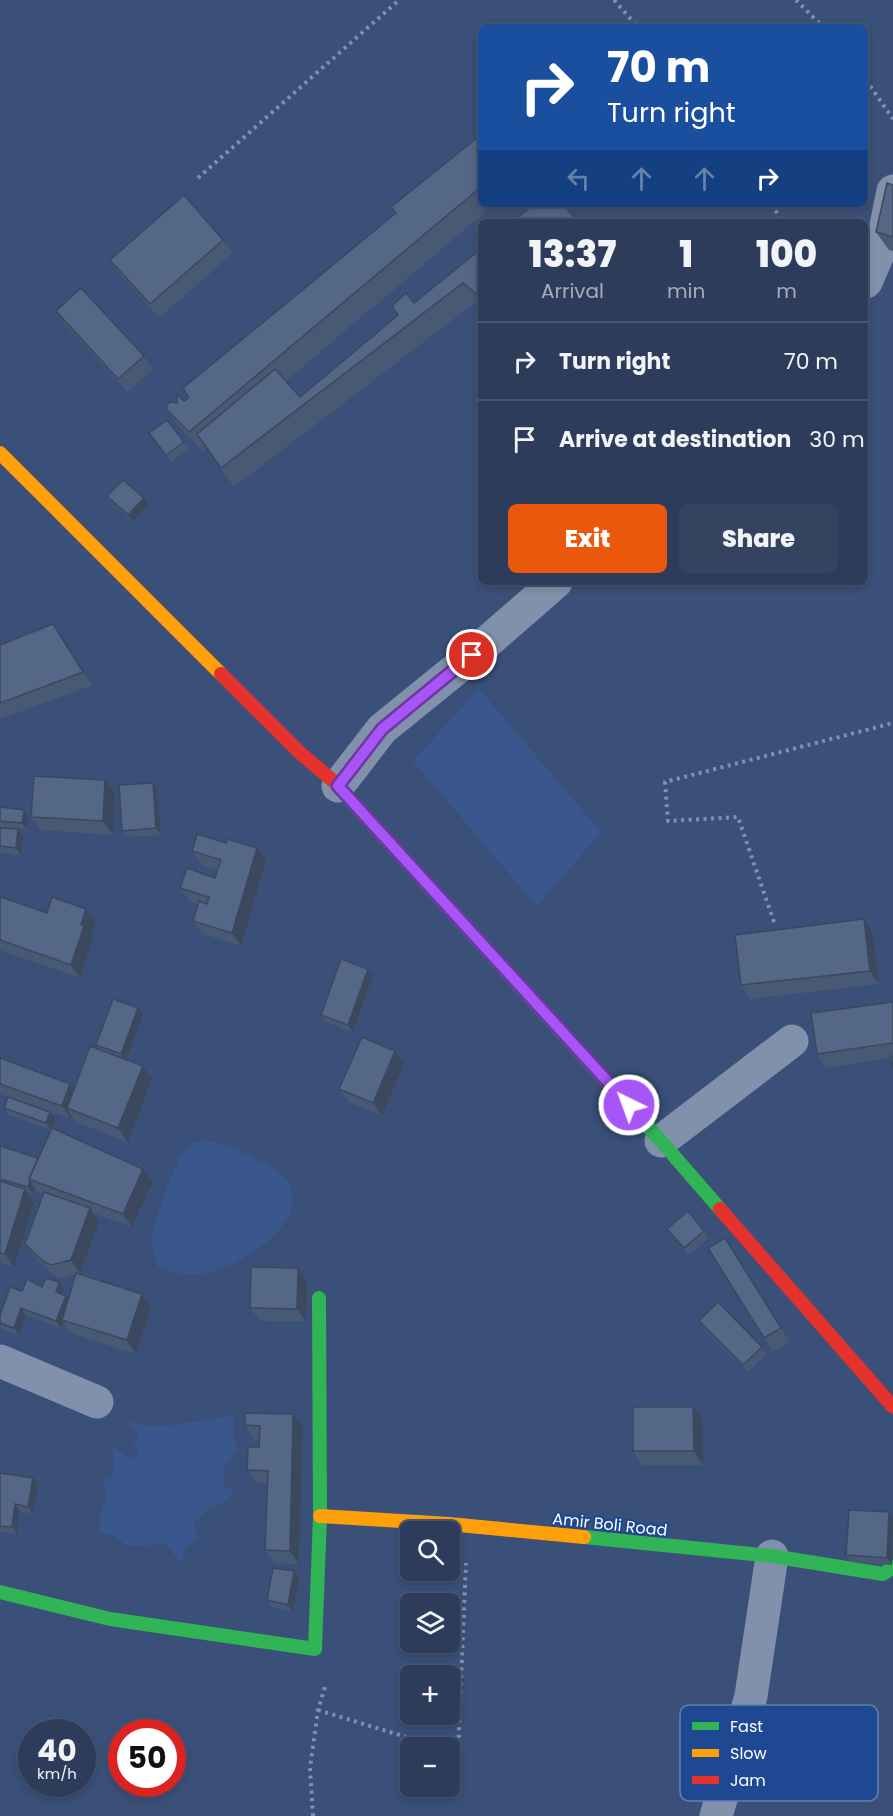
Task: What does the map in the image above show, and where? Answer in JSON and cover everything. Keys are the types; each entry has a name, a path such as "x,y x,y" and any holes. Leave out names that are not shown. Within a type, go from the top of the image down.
{"main road":[{"path":"0,453 299,752 338,786 661,1141 893,1407"},
{"path":"0,1592 110,1619 315,1649 320,1516 319,1298"},
{"name":"Amir Boli Road","path":"320,1516 467,1526 772,1556 884,1574 893,1567"}],"street":[{"path":"868,277 882,245 893,191"},
{"path":"338,786 382,729 456,669 553,585"},
{"path":"661,1141 792,1041"},
{"path":"0,1361 97,1402"},
{"path":"748,1705 772,1556"},
{"path":"716,1816 720,1801"}],"path":[{"path":"198,178 399,0"},
{"path":"614,0 635,24"},
{"path":"796,0 820,24"},
{"path":"868,83 893,119"},
{"path":"774,922 738,817 668,821 665,782 893,723"},
{"path":"459,1737 467,1526"},
{"path":"313,1816 310,1768 318,1710 326,1682 315,1649"},
{"path":"318,1710 406,1737"}],"water":[{"path":"479,689 601,832 537,906 413,761"},
{"path":"207,1140 253,1157 285,1178 290,1185 293,1201 288,1217 278,1231 264,1244 230,1265 198,1274 178,1273 158,1267 153,1254 152,1240 166,1190 185,1151 194,1143"},
{"path":"233,1416 233,1436 238,1447 223,1470 224,1486 235,1490 225,1501 206,1510 193,1524 198,1540 185,1547 181,1564 167,1544 127,1546 113,1535 101,1533 100,1518 107,1492 102,1481 113,1476 113,1448 130,1458 139,1454 134,1445 139,1437 126,1420 144,1426 166,1426"}],"building":[{"path":"478,137 478,189 189,432 166,409 169,402 177,403 177,394 184,401 189,398 183,388 396,213 391,207"},
{"path":"887,183 893,185 893,237 876,232"},
{"path":"184,195 223,240 150,304 110,260"},
{"path":"531,207 566,207 576,219 516,219"},
{"path":"478,251 478,296 463,283 221,468 197,434 275,369 300,397 398,315 392,306 406,293 414,303"},
{"path":"81,288 144,356 118,379 56,311"},
{"path":"167,420 184,442 166,455 149,433"},
{"path":"123,480 144,498 128,515 107,496"},
{"path":"53,624 83,672 0,703 0,645"},
{"path":"34,776 105,780 103,821 31,817"},
{"path":"153,783 156,828 122,831 119,785"},
{"path":"0,807 24,810 22,823 0,821"},
{"path":"0,828 18,829 16,848 0,846"},
{"path":"197,834 226,843 227,839 257,848 232,933 193,921 199,901 207,904 209,897 180,888 187,868 215,878 221,860 192,851"},
{"path":"1,897 47,913 52,897 86,909 81,925 84,926 71,965 0,940"},
{"path":"864,919 870,971 741,985 735,935"},
{"path":"341,959 368,969 348,1025 321,1015"},
{"path":"113,999 138,1008 121,1054 96,1045"},
{"path":"893,1002 893,1043 817,1054 811,1013"},
{"path":"362,1037 395,1051 373,1103 339,1089"},
{"path":"90,1046 143,1066 118,1128 67,1108"},
{"path":"0,1058 70,1084 62,1106 0,1084"},
{"path":"8,1097 50,1112 46,1123 4,1108"},
{"path":"52,1128 143,1169 123,1214 29,1179"},
{"path":"0,1146 38,1158 28,1187 0,1179"},
{"path":"0,1181 25,1189 5,1254 0,1253"},
{"path":"44,1192 90,1208 71,1260 51,1265 43,1261 25,1244"},
{"path":"688,1211 704,1231 684,1248 667,1229"},
{"path":"725,1238 781,1328 764,1338 708,1248"},
{"path":"251,1267 298,1268 297,1309 250,1308"},
{"path":"76,1273 142,1294 127,1340 62,1320"},
{"path":"46,1278 59,1282 56,1292 66,1296 56,1321 21,1308 14,1328 0,1323 0,1315 10,1287 22,1291 27,1279 42,1287"},
{"path":"718,1302 762,1347 743,1365 699,1321"},
{"path":"633,1407 693,1407 694,1451 633,1451"},
{"path":"245,1413 293,1414 290,1551 265,1550 268,1471 247,1470 248,1447 259,1447 260,1426 245,1425"},
{"path":"0,1473 33,1478 28,1507 15,1504 12,1527 0,1526"},
{"path":"849,1510 889,1512 887,1558 846,1555"},
{"path":"273,1568 294,1571 288,1605 267,1600"}],"traffic: fast":[{"path":"332,780 661,1141 720,1209"},
{"path":"0,1592 110,1619 315,1649 320,1516 319,1298"},
{"path":"584,1537 772,1556 883,1574 893,1567"}],"traffic: slow":[{"path":"0,453 221,674"},
{"path":"320,1516 449,1524 584,1537"}],"traffic: jam":[{"path":"221,674 299,752 332,780"},
{"path":"720,1209 893,1407"}],"route":[{"path":"472,655 382,729 338,786 629,1105"}]}
